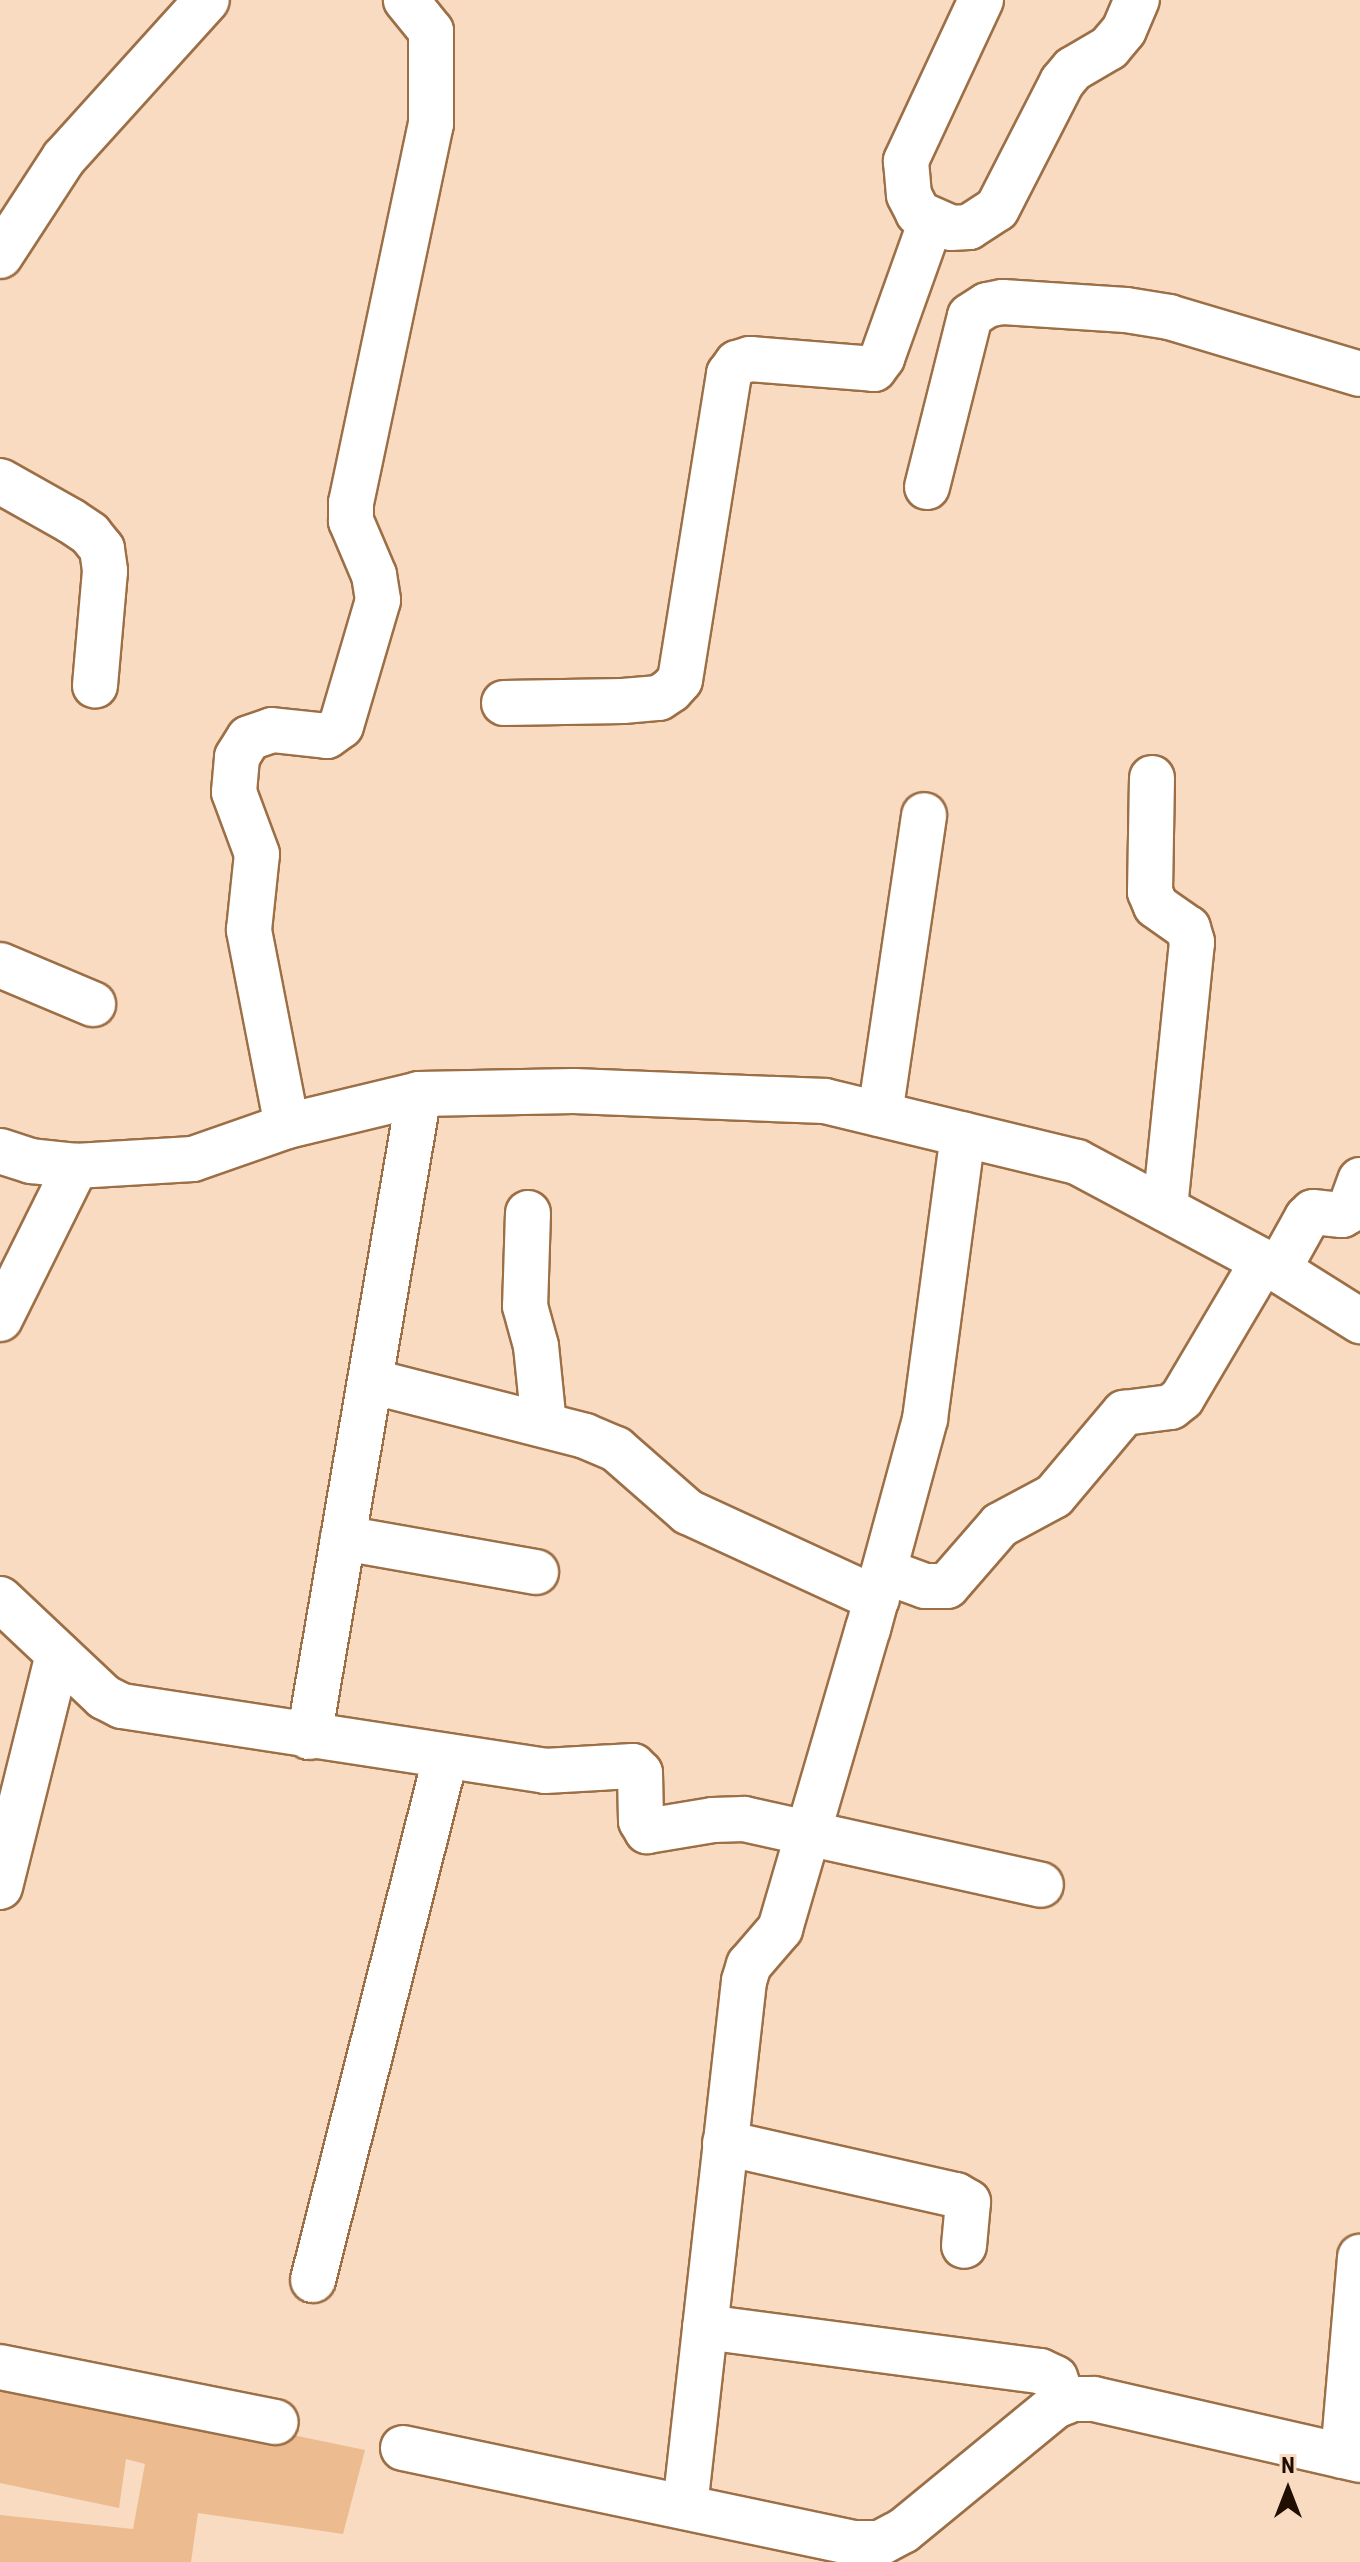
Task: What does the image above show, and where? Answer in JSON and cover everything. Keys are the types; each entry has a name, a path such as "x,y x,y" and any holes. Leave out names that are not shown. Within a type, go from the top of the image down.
{"street":[{"path":"287,1126 249,930 257,854 234,792 237,757 249,738 272,730 327,736 341,726 378,600 374,575 351,521 351,503 431,124 431,31 406,0"},
{"path":"981,0 906,161 909,195 918,213 951,228 969,227 997,209 1062,82 1073,69 1109,48 1124,30 1137,0"},
{"path":"0,256 64,158 187,6"},
{"path":"504,703 659,698 680,680 729,374 737,363 750,359 874,369 882,358 931,221"},
{"path":"927,487 970,316 987,305 1003,302 1126,310 1169,317 1360,374"},
{"path":"0,481 71,521 90,534 102,549 105,571 95,686"},
{"path":"1152,778 1150,892 1156,906 1188,928 1192,942 1165,1209"},
{"path":"880,1114 924,815"},
{"path":"0,965 93,1004"},
{"path":"0,1151 31,1161 76,1166 193,1159 287,1126 419,1094 574,1091 825,1101 1077,1162 1270,1266 1360,1321"},
{"path":"309,1737 419,1094"},
{"path":"685,2507 744,1981 749,1965 780,1929 881,1585 925,1419 935,1364 963,1135"},
{"path":"0,1319 76,1166"},
{"path":"370,1381 585,1436 616,1449 688,1512 881,1585 947,1586 1000,1525 1054,1496 1124,1413 1171,1407 1182,1398 1270,1266 1307,1218 1313,1212 1342,1215 1349,1211 1360,1180"},
{"path":"528,1213 525,1306 536,1346 544,1425"},
{"path":"343,1538 536,1572"},
{"path":"0,1599 104,1697 122,1706 445,1759 545,1771 633,1766 640,1773 641,1821 647,1831 713,1820 744,1819 1041,1885"},
{"path":"0,1887 58,1654"},
{"path":"313,2280 445,1759"},
{"path":"725,2143 956,2195 968,2202 964,2246"},
{"path":"403,2448 685,2507 853,2552 903,2531 1064,2402 1094,2399 1352,2458 1360,2257"},
{"path":"705,2327 1040,2371 1055,2378 1064,2402"},
{"path":"0,2367 276,2422"}],"building":[{"path":"0,2374 365,2450 343,2534 198,2513 191,2562 0,2562 0,2515 133,2529 145,2464 126,2459 119,2508 0,2483"}]}
